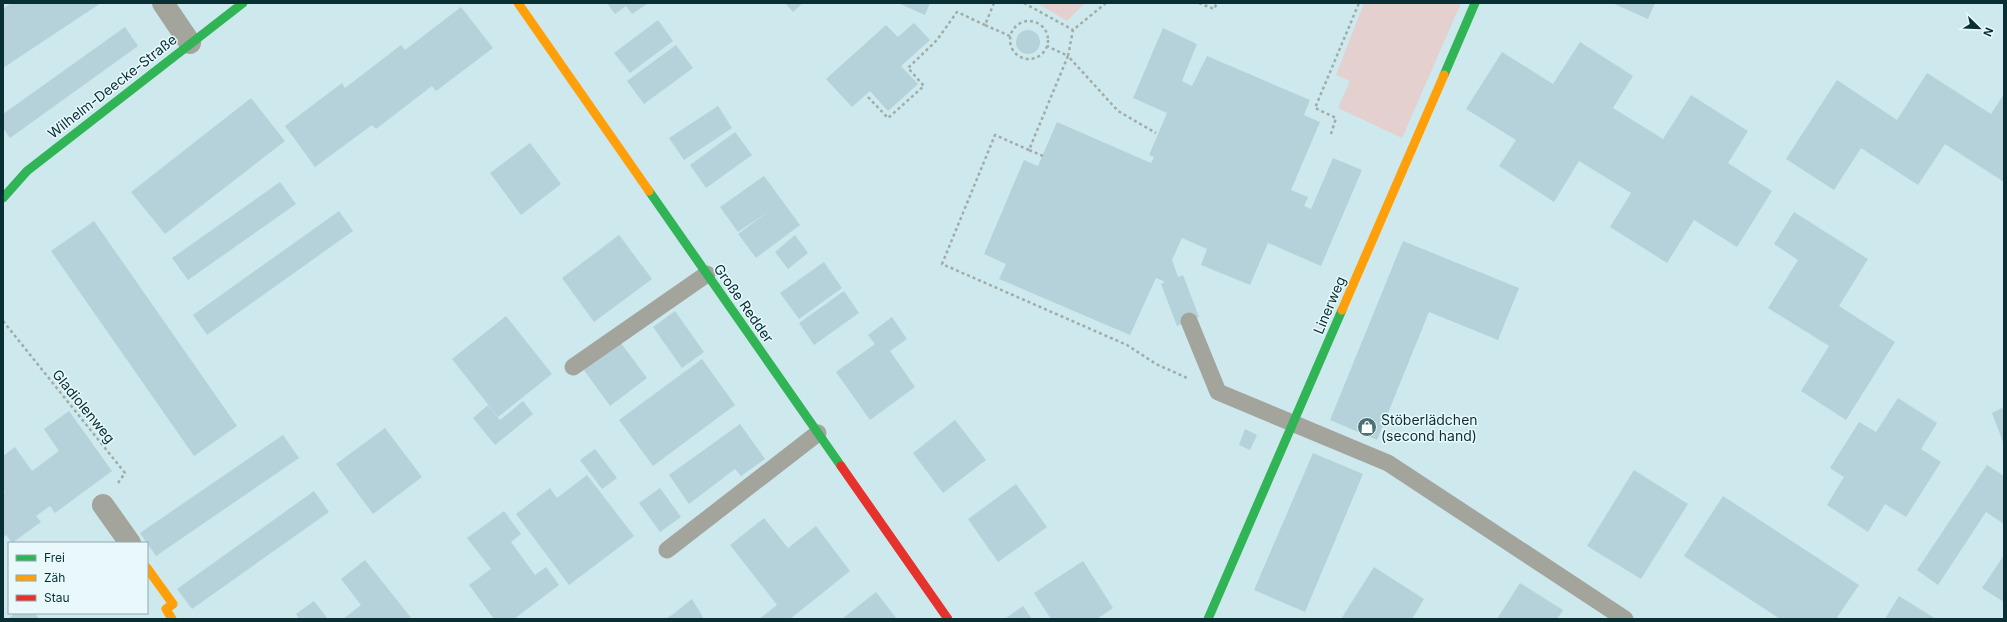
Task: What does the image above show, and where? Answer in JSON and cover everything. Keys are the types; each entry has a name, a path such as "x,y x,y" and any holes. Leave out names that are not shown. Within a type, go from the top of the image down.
{"street":[{"path":"163,3 190,43"},
{"name":"Wilhelm-Deecke-Straße","path":"3,198 27,171 243,3"},
{"name":"Große Redder","path":"518,3 948,619"},
{"name":"Linerweg","path":"1208,619 1475,3"},
{"path":"103,505 129,542"},
{"path":"148,569 172,604 166,609 172,619"}],"lane":[{"path":"573,368 707,274"},
{"path":"1189,321 1218,392 1388,462 1625,619"},
{"path":"667,550 818,433"}],"path":[{"path":"985,24 994,3"},
{"path":"1024,3 1073,30"},
{"path":"1029,150 1068,56 1073,30 1106,3"},
{"path":"1199,3 1214,9 1217,3"},
{"path":"1331,134 1336,118 1315,108 1359,3"},
{"path":"868,97 888,118 924,86 908,68 937,40 957,12 1012,37"},
{"path":"1023,22 1034,22 1043,28 1047,37 1047,46 1042,54 1035,58 1025,59 1015,54 1010,46 1012,37 1015,26 1023,22"},
{"path":"1047,46 1068,56 1118,112 1156,133"},
{"path":"1042,156 995,135 942,264 1126,345 1156,364 1218,392"},
{"name":"Gladiolenweg","path":"3,321 125,474 103,505"}],"shaded area":[{"path":"1037,3 1085,3 1067,21"},
{"path":"1364,3 1461,3 1402,138 1338,108 1350,81 1336,75"}],"building":[{"path":"11,3 101,3 3,68 3,9"},
{"path":"607,3 647,4 632,14 626,6 615,14"},
{"path":"785,3 803,3 793,12"},
{"path":"898,3 930,3 925,15"},
{"path":"1612,3 1655,3 1648,19"},
{"path":"461,7 493,48 436,91 432,86 376,129 372,125 315,167 285,126 342,83 345,88 401,45 405,50"},
{"path":"658,20 673,41 630,73 614,53"},
{"path":"914,23 930,40 901,66 918,84 888,111 870,91 852,107 826,79 886,25 898,37"},
{"path":"125,27 138,46 10,138 3,128 3,114"},
{"path":"1163,28 1197,44 1182,81 1192,86 1207,56 1310,100 1304,115 1320,122 1291,190 1308,197 1304,206 1311,209 1333,158 1362,170 1321,266 1268,243 1250,285 1201,265 1207,249 1182,238 1172,260 1178,277 1183,275 1199,317 1177,326 1161,284 1165,282 1156,278 1130,335 999,279 1006,264 984,254 1024,160 1038,166 1057,122 1151,163 1154,157 1149,155 1167,113 1133,98"},
{"path":"1028,30 1033,31 1039,37 1039,47 1033,53 1028,54 1023,53 1017,47 1016,42 1017,37 1023,31"},
{"path":"1580,42 1633,76 1613,108 1663,139 1691,95 1748,131 1728,163 1772,191 1737,247 1694,220 1667,263 1610,227 1631,193 1579,161 1554,202 1499,166 1516,140 1466,109 1502,52 1553,84"},
{"path":"676,45 693,68 644,104 627,81"},
{"path":"1927,73 1991,114 2004,94 2004,182 1945,144 1918,185 1861,148 1834,190 1786,159 1837,80 1897,120"},
{"path":"251,98 285,141 165,234 131,192"},
{"path":"718,106 732,128 684,160 669,138"},
{"path":"735,132 752,155 706,188 690,165"},
{"path":"530,143 561,184 521,215 490,173"},
{"path":"764,176 800,225 756,258 738,234 769,211 738,232 720,207"},
{"path":"280,182 296,204 188,280 172,258"},
{"path":"339,211 353,231 207,335 193,315"},
{"path":"1794,212 1868,259 1839,306 1895,342 1846,420 1801,391 1829,346 1768,308 1798,260 1774,244"},
{"path":"94,221 237,426 194,456 51,251"},
{"path":"619,235 652,279 594,322 562,278"},
{"path":"795,235 808,253 788,269 775,252"},
{"path":"1403,241 1519,288 1498,340 1429,312 1377,440 1330,420"},
{"path":"824,262 842,288 799,319 780,293"},
{"path":"844,291 859,313 814,345 799,323"},
{"path":"675,311 704,352 682,368 653,327"},
{"path":"506,316 552,374 498,417 452,359"},
{"path":"892,317 907,339 890,351 915,387 870,420 836,372 875,344 868,335"},
{"path":"618,339 647,378 610,406 581,366"},
{"path":"702,359 735,405 653,466 619,420"},
{"path":"1898,398 1937,423 1921,449 1941,462 1906,517 1885,504 1868,532 1827,505 1844,477 1830,468 1859,422 1876,432"},
{"path":"523,401 533,414 495,445 473,418 488,405 500,420"},
{"path":"2004,407 2004,445 1992,413"},
{"path":"69,411 112,471 55,513 50,506 36,516 41,522 11,542 6,535 3,538 3,493 5,492 3,489 3,456 15,447 32,471 59,451 44,429"},
{"path":"955,420 986,460 943,493 913,453"},
{"path":"740,424 765,459 741,476 735,469 689,504 669,475"},
{"path":"385,428 422,477 373,514 336,464"},
{"path":"1245,429 1257,435 1250,450 1239,445"},
{"path":"283,435 299,458 156,556 148,544 148,542 146,542 140,533"},
{"path":"595,449 617,478 602,489 580,460"},
{"path":"1313,453 1363,474 1305,612 1254,590"},
{"path":"1987,465 2004,476 2004,524 1986,512 1938,585 1917,570"},
{"path":"1634,470 1688,504 1641,579 1587,546"},
{"path":"587,475 634,536 569,585 516,514 550,488 557,498"},
{"path":"1016,484 1047,527 998,562 968,519"},
{"path":"660,488 681,517 660,532 639,503"},
{"path":"314,491 329,512 192,609 177,589"},
{"path":"1723,496 1859,585 1836,619 1780,619 1684,556"},
{"path":"504,511 521,534 511,542 535,575 546,567 559,585 514,619 494,619 469,585 491,569 467,538"},
{"path":"764,518 788,548 816,526 850,571 790,619 759,619 777,605 730,545"},
{"path":"2004,555 2004,602 1982,588"},
{"path":"365,560 412,619 343,619 361,605 341,579"},
{"path":"1083,561 1113,608 1097,619 1051,619 1034,593"},
{"path":"1374,567 1424,599 1412,619 1341,619"},
{"path":"1520,583 1563,610 1557,619 1497,619"},
{"path":"876,592 897,619 842,619"},
{"path":"1899,596 1936,619 1885,619"},
{"path":"692,599 704,619 665,619 672,615"},
{"path":"314,601 328,619 299,619 296,614"},
{"path":"1023,606 1032,619 1006,618"},
{"path":"14,614 36,614 39,619 8,619"}],"traffic: fast":[{"path":"3,198 27,171 243,3"},
{"path":"1444,75 1475,3"},
{"path":"649,191 841,466"},
{"path":"1208,619 1342,310"}],"traffic: slow":[{"path":"518,3 649,191"},
{"path":"1342,310 1444,75"},
{"path":"148,569 173,604 166,609 172,619"}],"traffic: jam":[{"path":"841,466 948,619"}],"place":[{"name":"Stöberlädchen (second hand)","path":"1367,427"}]}
